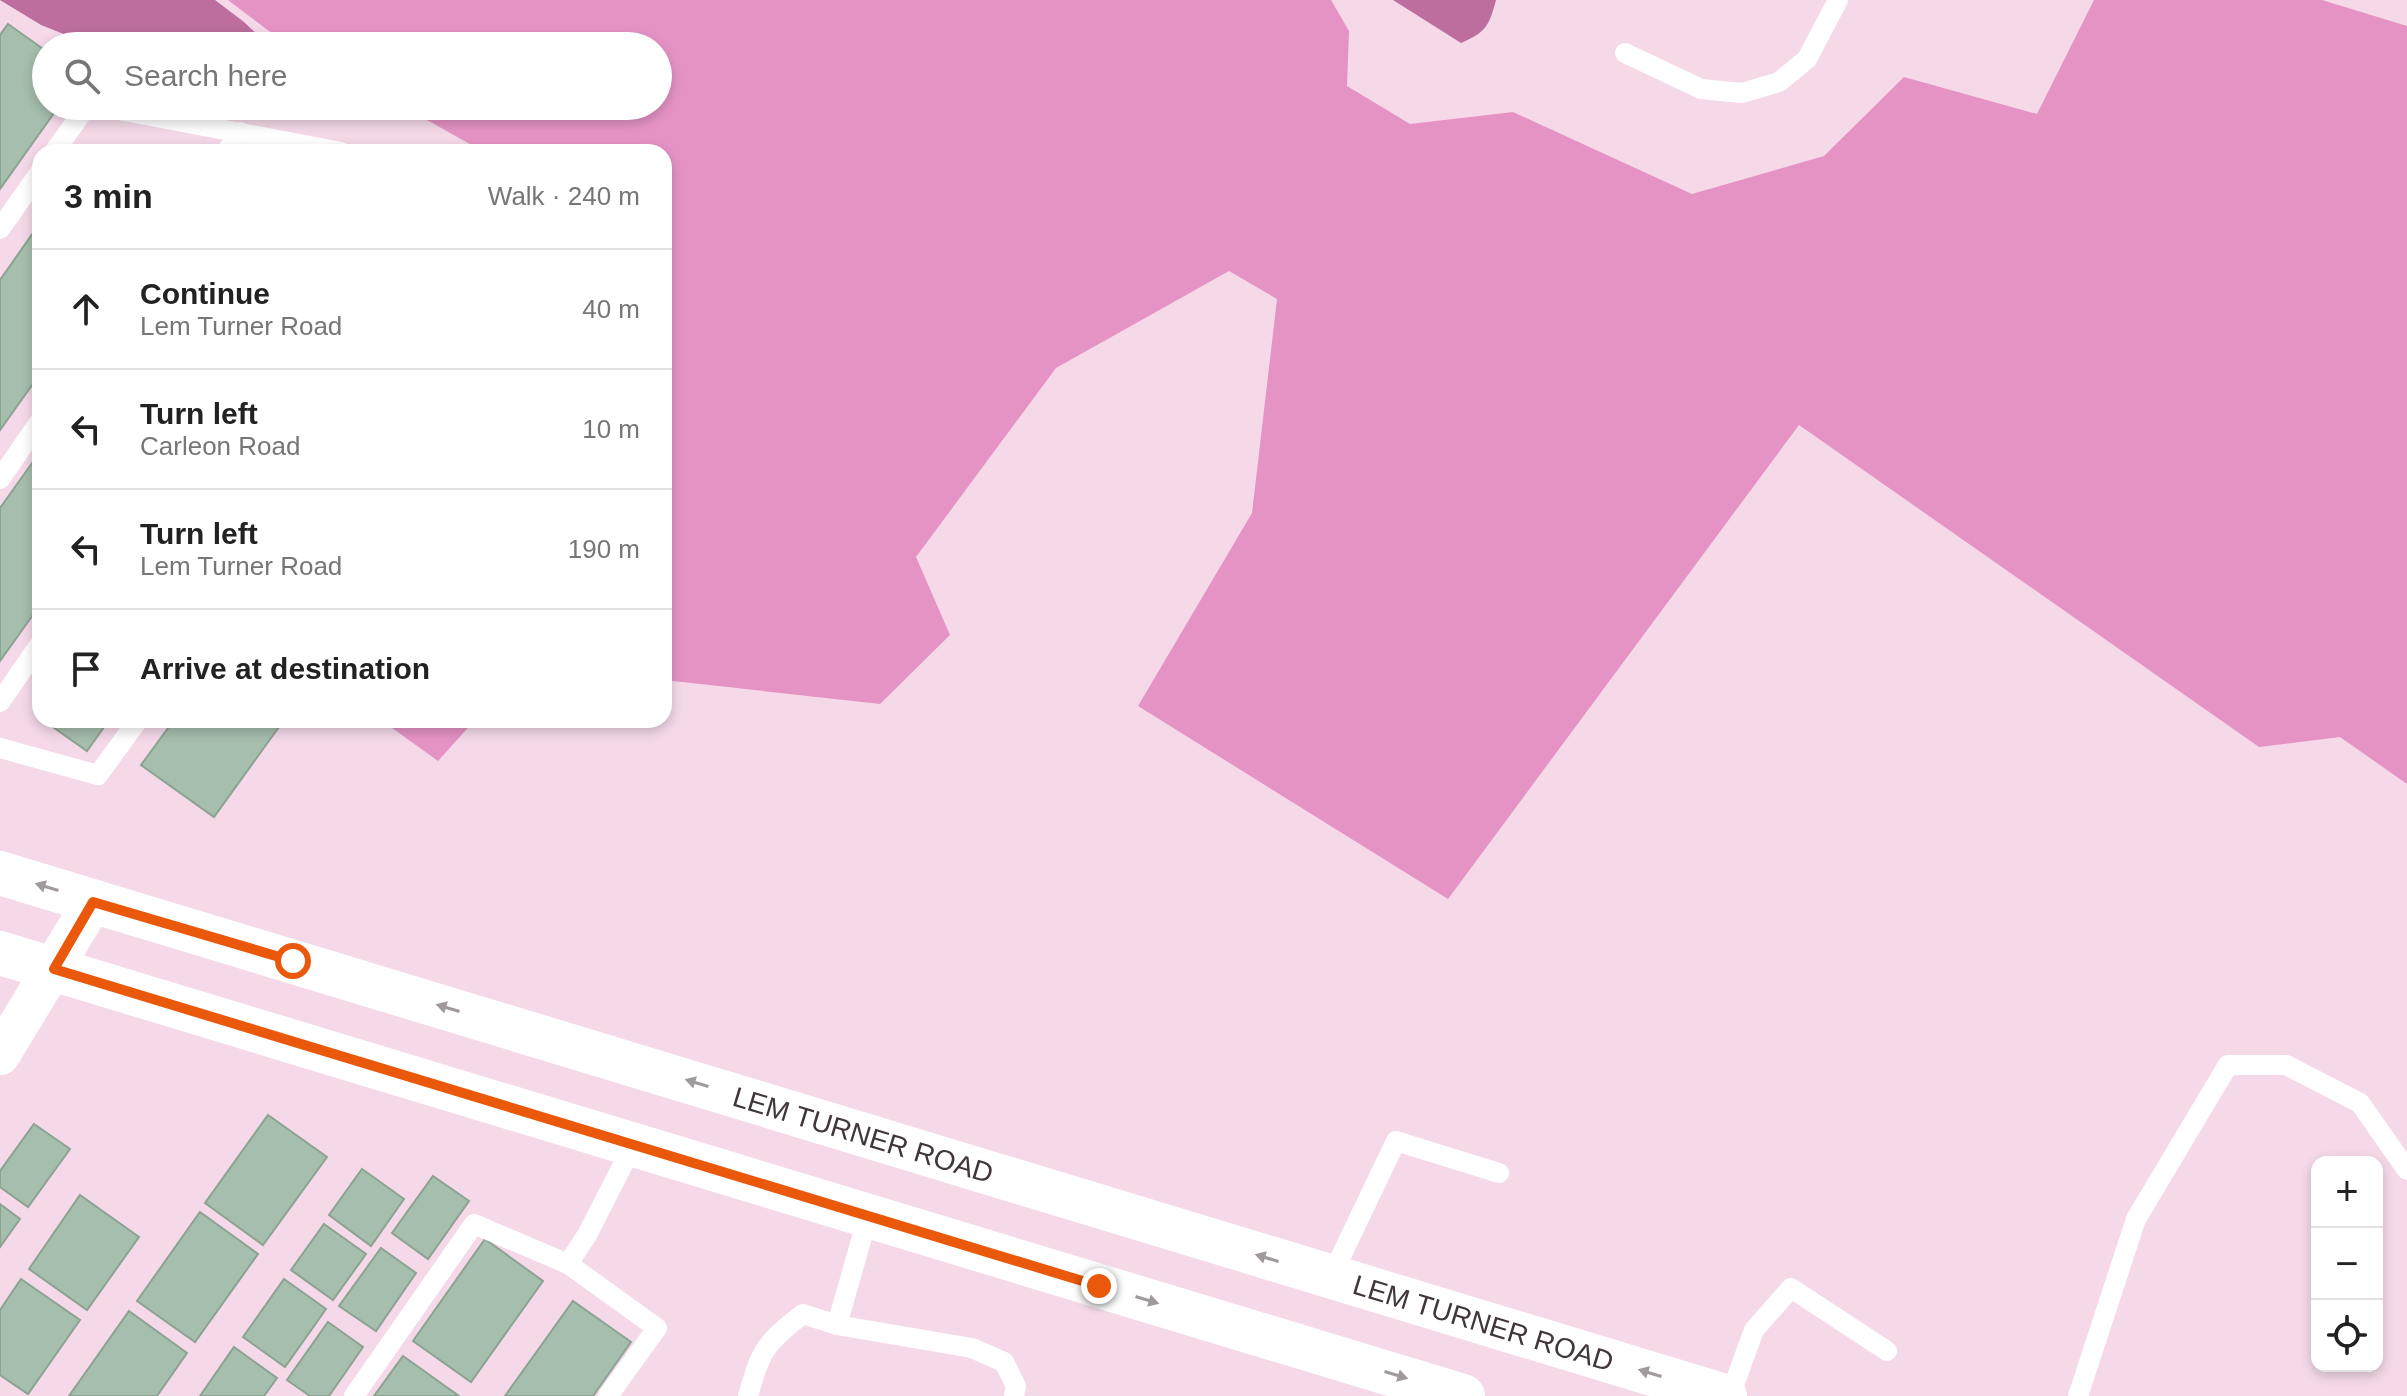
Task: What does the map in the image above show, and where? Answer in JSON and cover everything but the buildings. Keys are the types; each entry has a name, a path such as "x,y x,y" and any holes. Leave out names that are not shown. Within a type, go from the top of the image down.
{"main road":[{"name":"LEM TURNER ROAD","path":"0,873 1728,1396"},
{"path":"0,953 1463,1396"}],"street":[{"path":"0,1055 93,902"}],"lane":[{"path":"1625,53 1701,89 1742,93 1779,82 1807,59 1838,0"},
{"path":"60,144 77,120"},
{"path":"174,120 301,144"},
{"path":"232,144 240,132"},
{"path":"0,229 32,183"},
{"path":"0,479 32,433"},
{"path":"0,702 32,656"},
{"path":"0,748 98,775 132,728"},
{"path":"2078,1396 2136,1219 2228,1065 2286,1065 2360,1103 2407,1170"},
{"path":"1331,1277 1396,1141 1499,1173"},
{"path":"568,1264 587,1235 633,1145"},
{"path":"837,1325 868,1216"},
{"path":"354,1396 474,1224 568,1264 657,1328 608,1396"},
{"path":"1728,1396 1754,1330 1791,1288 1887,1351"},
{"path":"748,1396 760,1355 779,1332 803,1314 837,1325 972,1348 1004,1362 1016,1386 1014,1396"}],"shaded area":[{"path":"0,0 215,0 255,32 59,32"},
{"path":"228,0 1331,0 1349,31 1347,86 1410,124 1513,112 1692,194 1824,156 1904,77 2037,114 2094,0 2322,0 2407,26 2407,784 2340,737 2259,747 1799,425 1448,899 1138,706 1252,513 1277,299 1229,271 1056,368 916,557 950,635 880,704 672,681 672,144 470,144 427,120 672,120 672,32 270,32"},
{"path":"1393,0 1496,0 1485,27 1461,43"},
{"path":"392,728 468,728 438,761"}],"route":[{"path":"293,961 93,902 54,969 1099,1286"}]}
